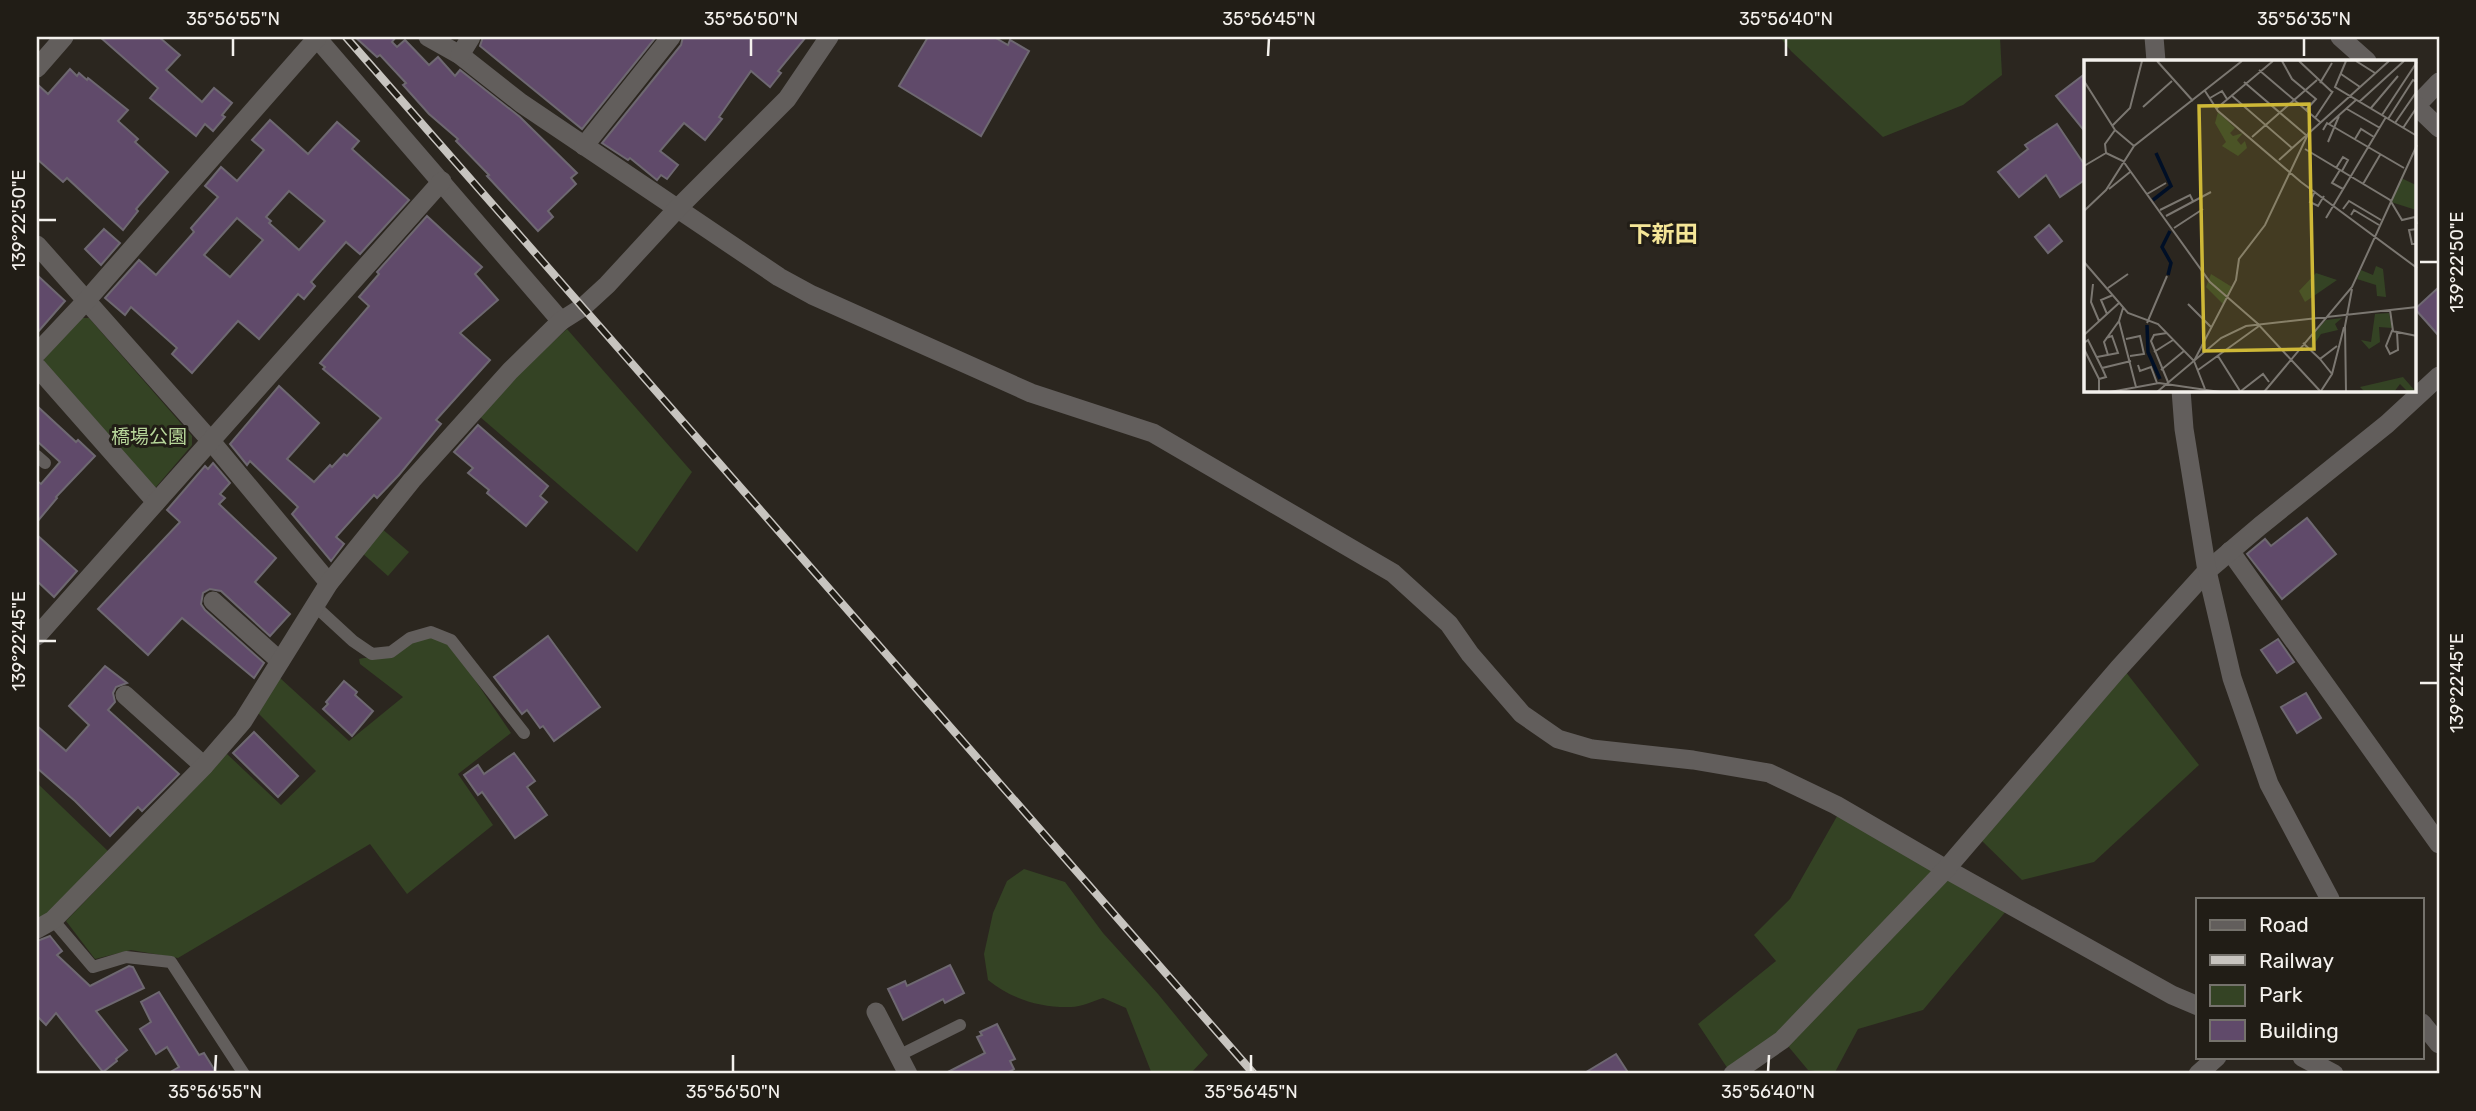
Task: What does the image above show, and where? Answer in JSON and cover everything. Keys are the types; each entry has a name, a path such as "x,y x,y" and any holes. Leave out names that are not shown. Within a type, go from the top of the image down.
{"street":[{"path":"37,68 64,37"},
{"path":"37,353 86,301 317,37 561,321"},
{"path":"428,37 460,55 521,103 779,277 812,295 1031,393 1153,433 1393,573 1449,624 1470,654 1522,714 1558,739 1592,749 1693,760 1769,773 1836,805 2172,995 2196,1005"},
{"path":"460,55 471,37"},
{"path":"584,146 671,37"},
{"path":"45,925 204,766 243,721 329,583 412,480 510,371 561,321 583,307 607,285 677,209 786,99 829,37"},
{"path":"2154,37 2156,60"},
{"path":"2340,37 2366,60"},
{"path":"2416,104 2439,82"},
{"path":"2416,106 2439,128"},
{"path":"37,636 442,181"},
{"path":"37,245 210,440 329,583"},
{"path":"37,367 156,502"},
{"path":"1733,1074 1782,1040 1946,869 2118,668 2207,571 2387,424 2439,376"},
{"path":"2181,392 2184,429 2207,571 2232,678 2269,784 2329,898"},
{"path":"2230,551 2439,845"},
{"path":"213,601 280,661"},
{"path":"125,695 204,766"},
{"path":"876,1012 908,1074"},
{"path":"2424,1025 2439,1044"},
{"path":"2198,1074 2216,1058"},
{"path":"2304,1058 2334,1074"}],"lane":[{"path":"315,606 353,641 372,654 391,652 410,638 431,632 451,640 524,733"},
{"path":"45,925 93,967 126,957 171,961 244,1074"},
{"path":"898,1056 960,1025"}],"green space":[{"path":"1780,37 2000,37 2002,75 1963,105 1883,137 1791,51"},
{"name":"橋場公園","path":"80,318 89,318 192,436 192,445 156,487 150,487 44,366 44,359"},
{"path":"567,329 692,472 637,552 479,416 525,367"},
{"path":"381,528 409,552 388,576 361,552"},
{"path":"431,635 449,642 511,733 458,774 493,825 407,894 370,844 178,958 131,950 95,959 66,921 227,754 281,805 316,771 257,712 280,678 349,741 403,697 360,664 359,659 382,657"},
{"path":"2125,671 2199,765 2094,862 2022,880 1980,839"},
{"path":"37,783 110,853 50,913 37,921"},
{"path":"1840,811 2007,910 1923,1010 1858,1029 1834,1074 1808,1070 1778,1034 1728,1069 1698,1024 1776,961 1754,935 1790,899"},
{"path":"1024,869 1065,882 1103,933 1208,1055 1190,1074 1152,1074 1126,1008 1103,998 1075,1007 1038,1004 1016,997 988,980 984,954 993,913 1007,881"}],"building":[{"path":"100,37 159,37 180,55 166,70 202,102 214,88 232,103 222,115 225,117 213,131 205,124 196,136 150,98 158,88"},
{"path":"355,37 396,37 392,42 397,47 405,40 429,65 438,57 455,76 460,70 520,117 577,173 571,178 576,184 548,211 553,217 538,231 456,141 458,139 429,114 403,85 406,83 380,55 377,57"},
{"path":"483,37 656,37 582,129 480,46"},
{"path":"683,37 806,37 778,71 781,73 770,87 751,71 719,117 722,119 705,140 684,123 660,151 678,165 667,179 661,175 657,180 630,158 628,160 602,143 681,45"},
{"path":"928,37 994,37 1008,45 1010,40 1029,51 981,136 899,86"},
{"path":"70,69 77,76 79,73 87,80 88,78 128,110 118,121 138,139 135,142 168,172 136,209 138,211 123,230 67,178 63,182 37,159 37,84 48,94"},
{"path":"2084,75 2084,131 2056,96"},
{"path":"270,120 308,154 337,122 359,141 352,149 409,200 360,254 346,242 311,282 315,286 304,299 298,294 259,339 238,321 192,373 172,354 177,348 131,307 125,315 105,298 139,260 156,275 194,232 191,228 218,197 205,186 221,167 237,181 264,150 252,140","holes":["289,191 325,221 299,250 269,223 271,221 266,217","237,218 263,240 230,277 204,255"]},
{"path":"2057,124 2084,164 2084,180 2060,197 2046,175 2019,197 1998,172 2028,149 2025,145"},
{"path":"427,216 482,267 475,274 498,300 460,333 490,360 436,420 441,424 399,475 377,498 374,495 336,537 344,544 331,561 292,514 298,507 250,461 247,465 230,444 279,386 319,423 287,459 314,482 330,465 332,467 344,454 347,456 381,418 323,369 325,367 320,363 369,306 359,297 379,274 377,272"},
{"path":"2049,225 2062,241 2048,253 2035,237"},
{"path":"104,229 120,243 101,265 85,249"},
{"path":"37,275 65,301 37,333"},
{"path":"2439,287 2439,336 2416,310"},
{"path":"37,406 95,456 56,497 37,522 37,481 41,484 60,462 37,441"},
{"path":"478,425 548,486 540,496 547,502 526,526 487,493 489,490 468,473 473,468 454,452"},
{"path":"213,463 230,483 220,494 225,498 219,504 276,558 255,582 290,614 270,636 221,591 210,589 203,593 201,604 205,610 264,663 254,678 182,618 148,655 98,609 180,522 167,510 205,466 208,469"},
{"path":"2307,518 2336,554 2282,599 2247,554 2265,539 2271,546"},
{"path":"37,535 77,571 54,597 37,581"},
{"path":"548,636 600,707 554,741 527,710 522,714 494,677"},
{"path":"2278,639 2294,662 2277,673 2261,650"},
{"path":"105,666 127,683 116,687 113,693 115,702 108,710 179,774 142,811 138,807 110,836 37,768 37,726 66,751 89,725 69,706"},
{"path":"344,681 373,711 352,736 323,709"},
{"path":"2306,693 2321,718 2297,733 2281,707"},
{"path":"254,732 298,776 278,797 233,753"},
{"path":"514,753 535,781 527,787 547,815 515,838 482,792 478,795 464,775 478,765 484,774"},
{"path":"50,936 62,951 57,955 90,986 129,966 133,967 144,988 96,1011 127,1050 103,1072 56,1013 46,1025 37,1016 37,941"},
{"path":"950,965 964,993 945,1003 943,999 903,1020 888,989 905,981 907,986"},
{"path":"159,992 199,1055 204,1053 217,1074 167,1074 179,1067 167,1047 156,1054 140,1029 151,1022 141,1002"},
{"path":"997,1024 1015,1059 1010,1061 1014,1069 1005,1074 944,1074 985,1053 977,1037 982,1035 980,1032"},
{"path":"1616,1054 1629,1074 1583,1074"}],"railway":[{"path":"346,37 1254,1074"}],"district":[{"name":"下新田","path":"1663,234"}]}
